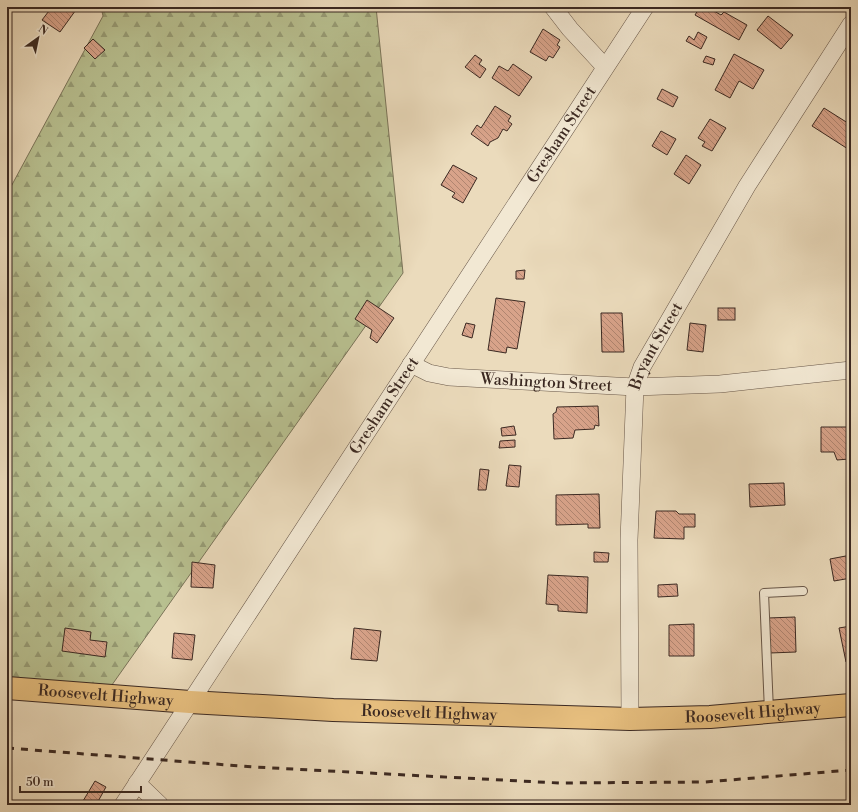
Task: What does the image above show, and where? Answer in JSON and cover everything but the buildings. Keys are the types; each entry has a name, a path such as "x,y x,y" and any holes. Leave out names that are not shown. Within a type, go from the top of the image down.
{"main road":[{"name":"Roosevelt Highway","path":"7,688 190,702 333,710 630,719 710,717 851,705"}],"street":[{"path":"553,7 570,29 605,67"},
{"name":"Gresham Street","path":"123,805 645,7"},
{"name":"Bryant Street","path":"630,719 629,540 635,387 642,367 747,186 851,24"},
{"name":"Washington Street","path":"411,364 429,373 449,377 635,387 720,384 851,370"},
{"path":"137,783 160,805"}],"lane":[{"path":"769,712 764,592 803,591"}],"green space":[{"path":"101,7 376,7 403,273 102,699 7,693 7,194 103,16"}],"railway":[{"path":"7,748 254,767 559,783 705,782 851,770"}]}
